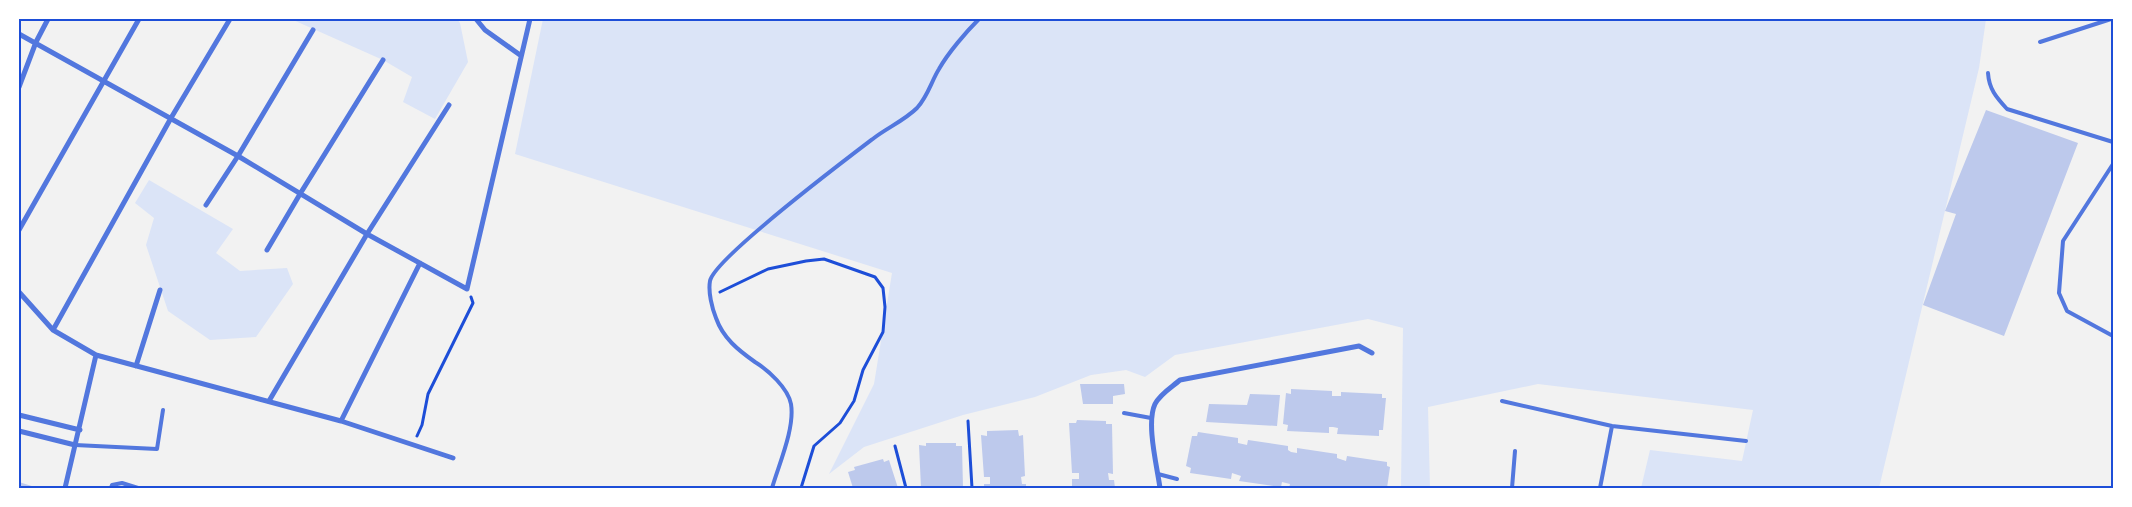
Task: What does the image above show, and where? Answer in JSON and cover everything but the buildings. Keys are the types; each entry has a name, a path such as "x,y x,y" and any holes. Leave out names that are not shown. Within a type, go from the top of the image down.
{"street":[{"path":"19,87 36,42 48,19"},
{"path":"19,230 139,19"},
{"path":"53,330 171,118 230,19"},
{"path":"476,19 485,30 520,55"},
{"path":"19,34 238,156 367,234 467,289 520,55 530,19"},
{"path":"206,205 238,156 313,30"},
{"path":"267,250 383,60"},
{"path":"269,401 367,234 449,105"},
{"path":"341,421 420,263"},
{"path":"136,366 160,290"},
{"path":"19,292 53,330 96,355 341,421 453,458"},
{"path":"1160,488 1151,418 1155,403 1180,380 1359,346 1372,353"},
{"path":"65,488 96,355"},
{"path":"19,415 80,430"},
{"path":"19,431 75,445"}],"lane":[{"path":"772,488 791,421 791,402 783,388 761,366 735,349 722,332 710,297 710,280 717,269 766,222 874,137 916,109 927,96 940,68 979,19"},
{"path":"2040,42 2111,19"},
{"path":"1988,73 1989,84 1994,95 2006,109 2113,142"},
{"path":"2113,164 2063,241 2059,293 2067,311 2113,336"},
{"path":"1502,401 1612,426 1746,441"},
{"path":"75,445 157,449 163,410"},
{"path":"1124,413 1151,418"},
{"path":"1600,488 1612,426"},
{"path":"1512,488 1515,451"},
{"path":"1158,474 1178,479"},
{"path":"111,488 112,485 122,484 138,488"}],"path":[{"path":"710,297 768,269 806,260 824,259 875,277 883,288 885,307 883,332 863,370 854,401 840,423 814,446 801,488"},
{"path":"413,446 422,425 428,394 473,302 467,289"},
{"path":"968,421 972,488"},
{"path":"895,446 906,488"}],"shaded area":[{"path":"291,19 457,19 460,23 468,62 435,119 403,102 412,77 383,60"},
{"path":"543,19 1986,19 1979,68 1879,488 1641,488 1650,450 1742,461 1753,410 1538,384 1428,407 1430,488 1401,488 1403,328 1368,319 1175,355 1145,377 1126,370 1091,375 1035,397 963,415 864,447 829,474 874,384 892,273 515,154"},
{"path":"149,180 233,229 216,253 240,271 287,268 293,284 256,337 210,340 168,311 146,245 154,218 135,203"}]}
